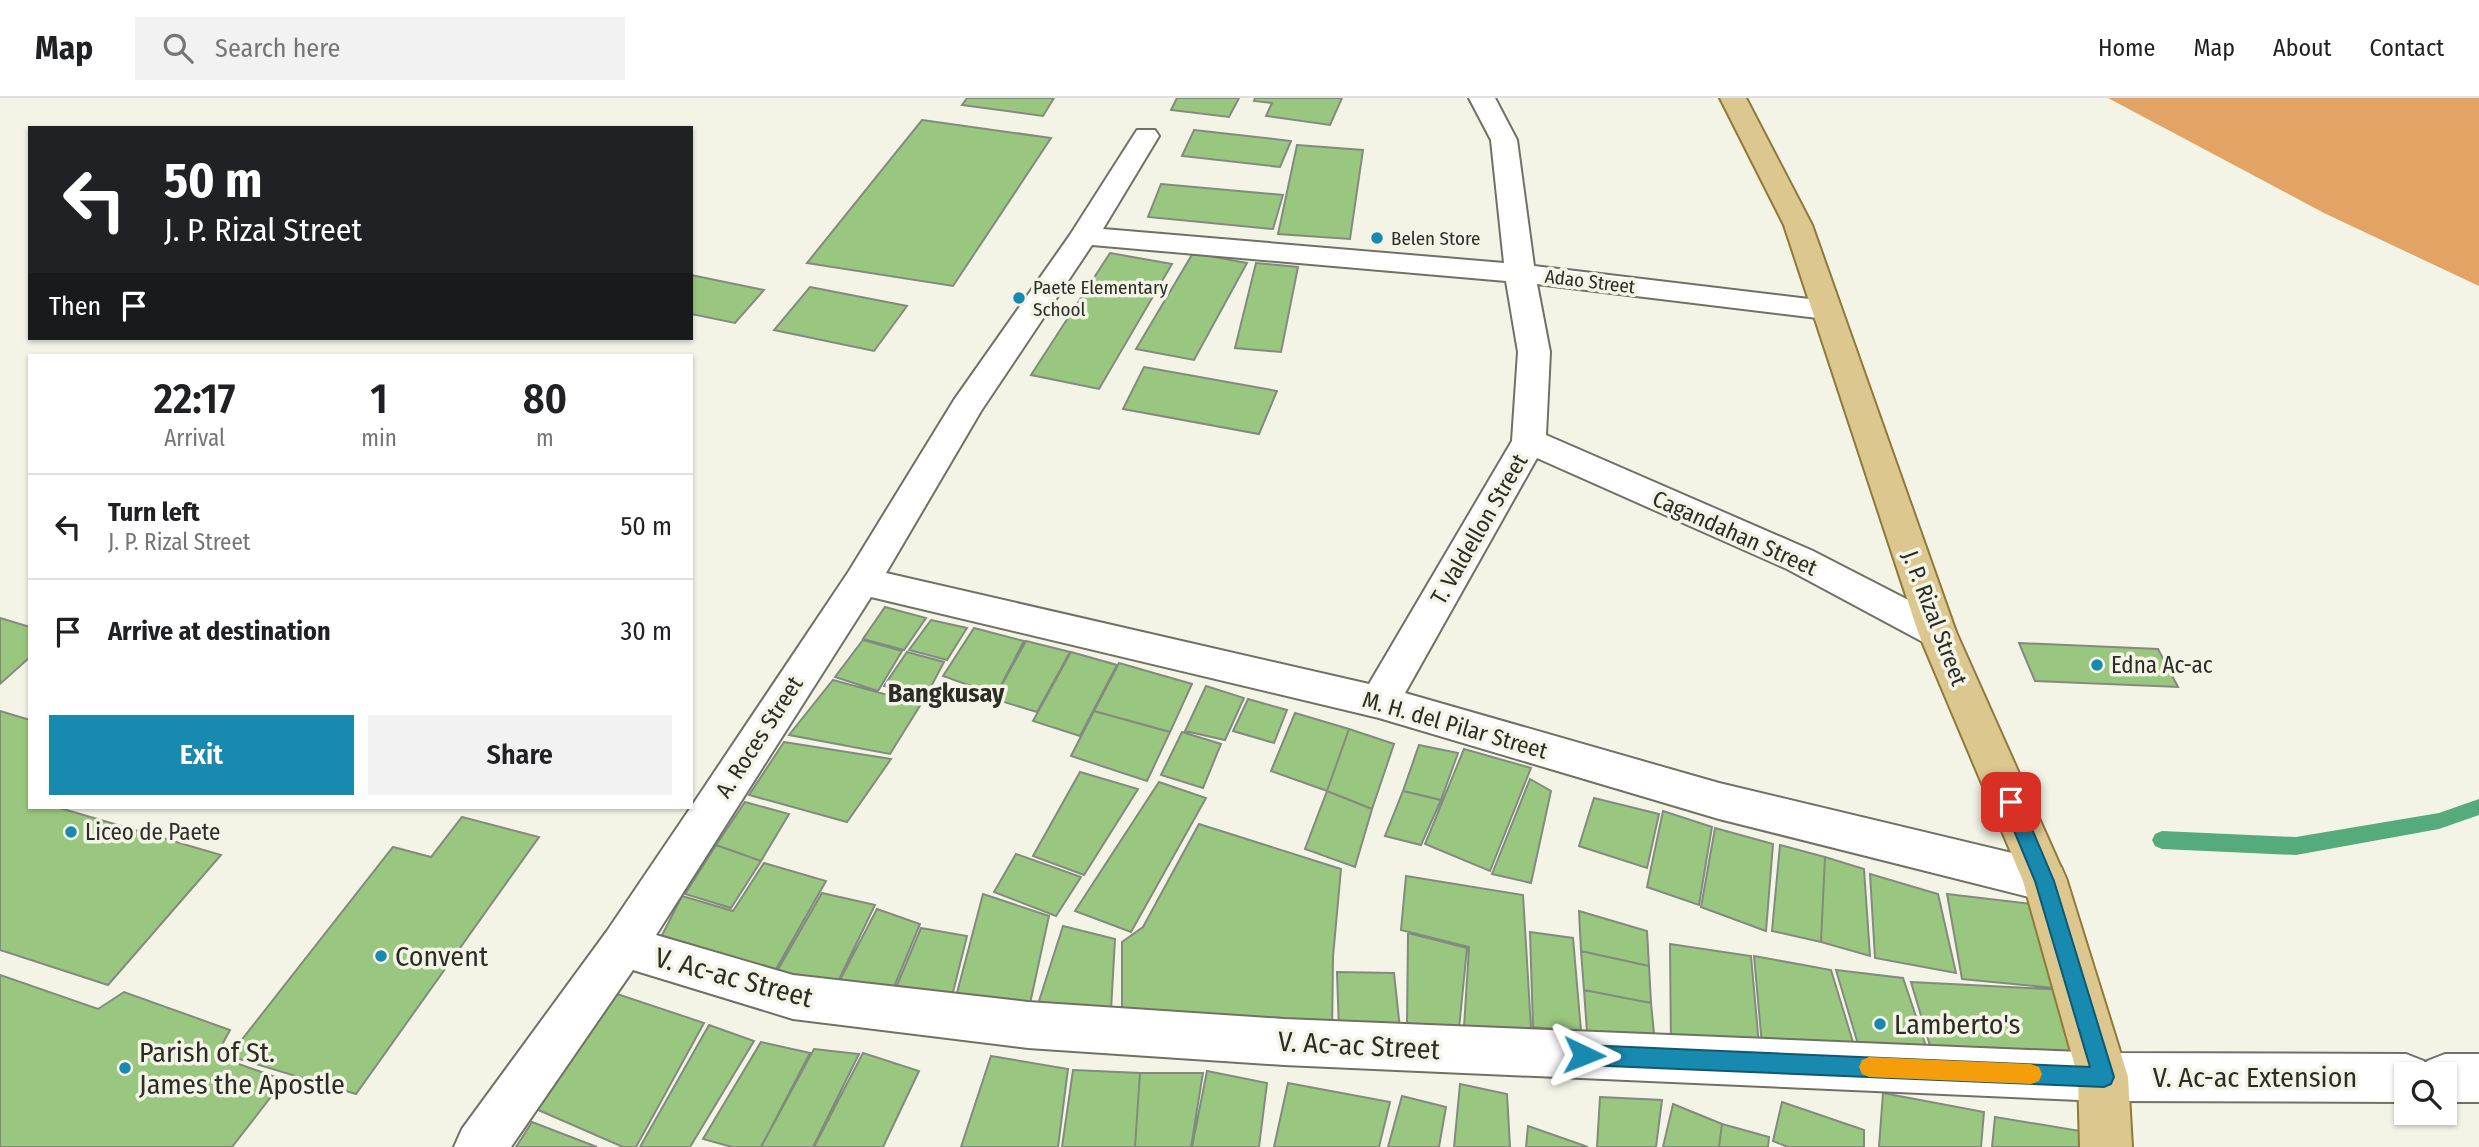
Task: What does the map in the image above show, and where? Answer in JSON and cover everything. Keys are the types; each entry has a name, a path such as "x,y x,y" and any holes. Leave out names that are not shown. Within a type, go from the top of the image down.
{"main road":[{"name":"J. P. Rizal Street","path":"1733,98 1798,225 1937,632 2045,881 2104,1077 2106,1147"}],"street":[{"name":"T. Valdellon Street","path":"1378,702 1529,441 1534,352 1520,272 1504,140 1482,98"},
{"name":"A. Roces Street","path":"480,1147 623,946 862,581 979,389 1084,236 1146,136"},
{"name":"Adao Street","path":"1084,236 1520,272 1826,310"},
{"name":"Cagandahan Street","path":"1529,441 1800,560 1937,632"},
{"name":"M. H. del Pilar Street","path":"862,581 1378,702 1718,801 2045,881"},
{"name":"V. Ac-ac Street","path":"623,946 793,997 1028,1025 1284,1042 2104,1077"},
{"name":"V. Ac-ac Extension","path":"2104,1077 2394,1077"},
{"path":"2457,1077 2479,1078"}],"shaded area":[{"path":"2108,98 2479,98 2479,286 2324,213"}],"building":[{"path":"967,98 1054,98 1043,116 962,105"},
{"path":"1177,98 1239,98 1229,117 1171,110"},
{"path":"1255,98 1342,98 1330,125 1266,116 1272,103 1254,101"},
{"path":"922,120 1051,138 953,286 807,263"},
{"path":"1194,130 1291,141 1280,167 1182,156"},
{"path":"1297,145 1363,150 1350,239 1278,234"},
{"path":"1161,184 1283,195 1273,229 1148,217"},
{"path":"1110,253 1172,264 1099,389 1031,375"},
{"path":"1193,253 1247,263 1194,360 1136,349"},
{"path":"1256,263 1298,267 1281,352 1235,348"},
{"path":"693,275 764,290 735,323 693,314"},
{"path":"810,287 907,306 874,351 774,330"},
{"path":"1144,367 1277,391 1259,434 1123,409"},
{"path":"885,607 926,618 904,650 863,639"},
{"path":"0,618 28,626 28,659 0,684"},
{"path":"931,620 967,628 947,660 909,650"},
{"path":"974,628 1024,641 996,695 943,676"},
{"path":"863,640 902,651 878,691 835,677"},
{"path":"1026,641 1070,652 1037,712 994,699"},
{"name":"Edna Ac-ac","path":"2019,643 2158,649 2178,687 2035,681"},
{"path":"907,652 944,662 925,698 884,686"},
{"path":"1071,652 1117,665 1080,736 1033,721"},
{"path":"1119,663 1192,684 1170,732 1094,711"},
{"path":"833,680 921,704 890,754 789,735"},
{"path":"1206,686 1244,698 1225,740 1185,731"},
{"path":"1248,699 1287,710 1274,743 1233,731"},
{"name":"Liceo de Paete","path":"0,711 28,719 28,809 63,809 221,855 108,985 0,950"},
{"path":"1094,711 1170,732 1147,781 1071,756"},
{"path":"1295,713 1349,729 1327,791 1271,771"},
{"path":"1349,729 1394,744 1372,809 1327,791"},
{"path":"1182,732 1221,744 1203,788 1161,775"},
{"path":"784,742 891,759 847,822 749,795"},
{"path":"1419,745 1458,753 1441,800 1403,791"},
{"path":"1464,749 1531,768 1490,871 1425,844"},
{"path":"1080,772 1138,789 1084,875 1033,856"},
{"path":"1530,779 1551,791 1531,883 1492,874"},
{"path":"1159,782 1206,798 1131,932 1075,911"},
{"path":"1327,791 1372,809 1355,867 1305,849"},
{"path":"1403,791 1441,800 1421,845 1385,836"},
{"path":"1594,798 1659,814 1647,868 1579,846"},
{"path":"745,802 789,814 761,861 716,845"},
{"path":"1663,811 1712,827 1699,905 1647,887"},
{"name":"Convent","path":"462,817 539,837 356,1094 229,1056 393,847 431,857"},
{"path":"1199,824 1341,869 1333,957 1332,1037 1122,1029 1122,942 1143,927"},
{"path":"1715,828 1773,844 1766,931 1701,907"},
{"path":"716,845 761,861 731,908 685,894"},
{"path":"1780,845 1825,857 1821,942 1772,931"},
{"path":"1016,854 1081,877 1056,916 994,892"},
{"path":"1825,857 1864,869 1870,956 1821,942"},
{"path":"764,863 826,881 767,985 654,951 682,896 733,911"},
{"path":"1870,874 1938,894 1956,973 1875,958"},
{"path":"1406,876 1523,895 1531,1028 1464,1027 1469,947 1401,930"},
{"path":"822,893 875,905 830,998 769,985"},
{"path":"983,894 1049,916 1026,1022 952,1012"},
{"path":"1947,894 2050,906 2074,990 1962,979"},
{"path":"877,909 920,924 887,1004 831,997"},
{"path":"1579,911 1647,931 1649,966 1581,951"},
{"path":"1063,926 1115,939 1110,1028 1032,1023"},
{"path":"921,928 967,936 948,1012 890,1002"},
{"path":"1530,932 1573,938 1581,1031 1533,1027"},
{"path":"1408,933 1467,948 1459,1029 1407,1026"},
{"path":"1670,944 1751,956 1760,1056 1671,1048"},
{"path":"1581,951 1649,966 1651,1003 1584,990"},
{"path":"1754,956 1831,970 1859,1062 1763,1056"},
{"path":"1836,970 1903,978 1932,1064 1863,1061"},
{"path":"1337,972 1394,973 1400,1029 1339,1030"},
{"name":"Parish of St. James the Apostle","path":"0,975 98,1009 124,992 230,1030 216,1056 284,1080 232,1147 0,1147"},
{"path":"1911,982 2068,990 2098,1073 1936,1066"},
{"path":"1584,990 1651,1003 1655,1044 1587,1032"},
{"path":"611,992 704,1023 636,1147 623,1147 536,1109"},
{"path":"709,1025 754,1041 690,1147 640,1147"},
{"path":"761,1042 810,1053 761,1147 732,1147 703,1139"},
{"path":"814,1049 859,1054 813,1147 761,1147"},
{"path":"863,1053 919,1071 883,1147 814,1147"},
{"path":"991,1056 1068,1069 1058,1147 961,1147"},
{"path":"1073,1070 1140,1073 1135,1147 1062,1147"},
{"path":"1207,1071 1267,1083 1259,1147 1192,1147"},
{"path":"1140,1073 1203,1073 1191,1147 1135,1147"},
{"path":"1288,1083 1390,1102 1379,1147 1274,1147"},
{"path":"1460,1084 1507,1094 1510,1147 1454,1147"},
{"path":"1883,1093 1984,1112 1981,1147 1879,1147"},
{"path":"1402,1096 1446,1107 1439,1147 1388,1147"},
{"path":"1600,1097 1662,1100 1656,1147 1597,1147"},
{"path":"1782,1102 1864,1130 1864,1147 1788,1147 1773,1141"},
{"path":"1673,1104 1722,1124 1719,1147 1663,1147"},
{"path":"1995,1117 2104,1135 2102,1147 1992,1147"},
{"path":"532,1122 597,1147 516,1147"},
{"path":"1722,1124 1769,1137 1768,1147 1719,1147"},
{"path":"1528,1126 1588,1147 1526,1147"}],"waterway":[{"path":"2162,840 2296,846 2439,821 2479,807"}],"slow traffic":[{"path":"1869,1067 2031,1074"}],"place":[{"name":"Belen Store","path":"1377,238"},
{"name":"Paete Elementary School","path":"1019,298"},
{"name":"Edna Ac-ac","path":"2097,665"},
{"name":"Liceo de Paete","path":"71,832"},
{"name":"Convent","path":"381,956"},
{"name":"Lamberto's","path":"1880,1024"},
{"name":"Parish of St. James the Apostle","path":"125,1068"}],"district":[{"name":"Bangkusay","path":"946,693"}],"route":[{"path":"1584,1055 2104,1077 2045,881 2011,802"}]}
